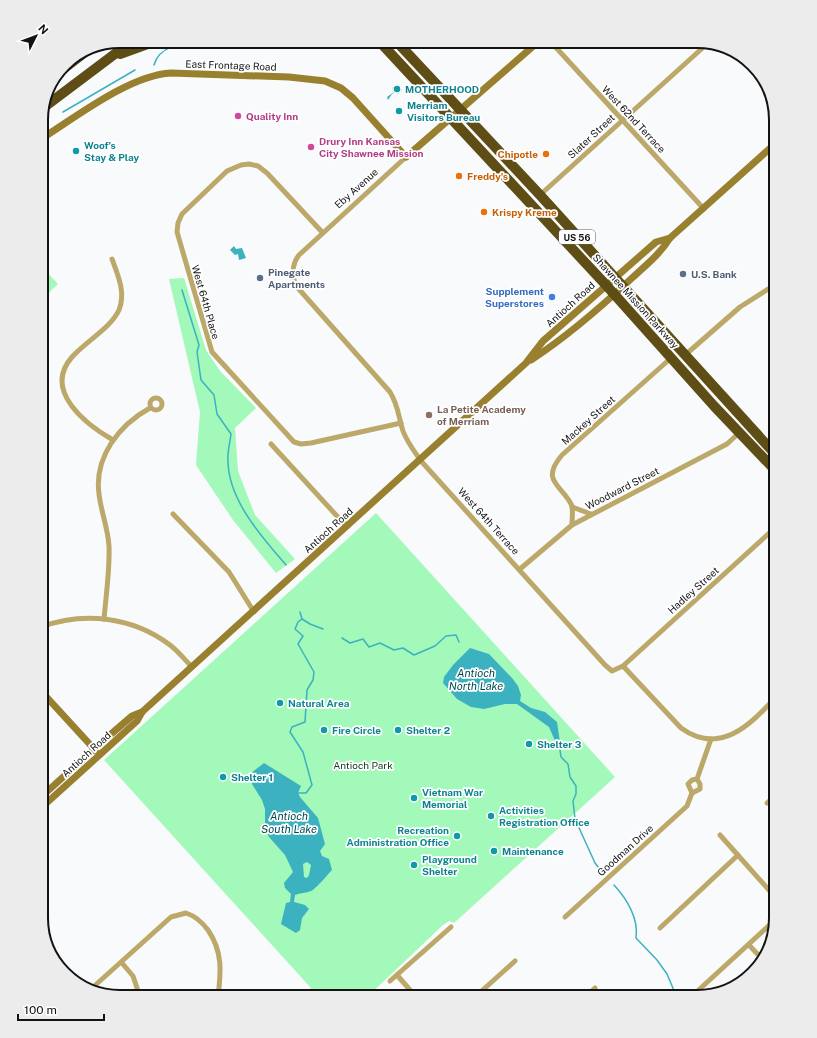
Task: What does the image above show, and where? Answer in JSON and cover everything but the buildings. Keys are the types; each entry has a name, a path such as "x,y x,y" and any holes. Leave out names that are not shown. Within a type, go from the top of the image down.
{"highway":[{"path":"50,103 123,48"},
{"path":"110,58 137,48"},
{"name":"Shawnee Mission Parkway","path":"387,48 615,294 671,358 769,463"},
{"name":"Shawnee Mission Parkway","path":"402,48 540,195 684,356 769,445"},
{"path":"505,176 534,195 540,195"}],"main road":[{"name":"Eby Avenue","path":"406,157 531,48"},
{"name":"East Frontage Road","path":"48,136 113,95 138,81 156,74 171,73 289,77 325,81 341,88 353,98 406,157"},
{"name":"Antioch Road","path":"526,363 550,348 623,287 663,249 670,238 769,149"},
{"name":"Antioch Road","path":"48,802 137,721 142,712 421,461 526,363 543,341 656,242 670,238"},
{"path":"48,699 100,756"},
{"name":"Antioch Road","path":"48,791 94,748 132,716 142,712"}],"street":[{"name":"West 62nd Terrace","path":"556,48 704,209"},
{"name":"Slater Street","path":"540,195 702,48"},
{"name":"Eby Avenue","path":"293,272 295,260 322,232 406,157"},
{"name":"West 64th Place","path":"322,232 267,172 258,166 249,164 241,165 227,171 186,209 178,223 177,232 212,352 294,442 301,444 311,443 401,423"},
{"path":"112,259 122,292 119,309 112,320 72,356 64,370 63,379 64,390 72,407 83,419 113,440"},
{"name":"West 64th Terrace","path":"293,272 294,280 304,295 390,392 398,405 401,423 410,446 421,461 605,665 612,671 622,666"},
{"path":"684,356 740,306 769,288"},
{"name":"Mackey Street","path":"572,507 554,480 553,474 557,461 671,358"},
{"path":"104,619 109,546 107,528 100,504 99,480 104,458 113,440 134,417 150,408"},
{"name":"Woodward Street","path":"520,569 572,525 727,444 740,432"},
{"path":"271,444 347,527"},
{"path":"763,457 769,453"},
{"path":"572,525 572,507 591,514"},
{"path":"172,514 229,572 254,612"},
{"name":"Hadley Street","path":"622,666 769,533"},
{"path":"48,625 76,618 104,619 130,624 145,629 171,646 192,667"},
{"path":"622,666 680,728 692,735 711,740 726,737 740,730 769,703"},
{"name":"Goodman Drive","path":"692,793 695,793 700,789 700,784 697,779 711,740"},
{"name":"Goodman Drive","path":"565,917 687,806 692,793 688,784 692,780 697,779"},
{"path":"720,835 769,890"},
{"path":"660,928 738,855"},
{"path":"95,985 122,963 171,917 186,913 198,920 216,945 221,963 219,990"},
{"path":"698,990 768,926"},
{"path":"390,981 451,927"},
{"path":"748,945 759,956"},
{"path":"483,990 515,961"},
{"path":"122,963 133,976 138,990"},
{"path":"397,975 410,990"}],"green space":[{"path":"48,273 58,284 48,293"},
{"path":"184,278 206,350 220,371 256,408 235,428 238,471 255,515 295,559 276,573 233,520 196,465 200,412 169,279"},
{"name":"Antioch Park","path":"376,513 615,777 454,923 449,921 443,925 374,990 309,990 311,988 104,760"}],"water":[{"path":"397,84 402,90 398,94 395,92 392,94 388,100 387,97 394,92 392,88"},
{"path":"234,246 236,249 242,248 246,258 239,260 238,254 235,255 230,250"},
{"name":"Antioch North Lake","path":"470,648 489,654 512,678 518,686 521,695 520,701 531,708 545,712 557,722 561,749 559,750 549,727 517,704 505,704 484,709 471,707 457,699 443,683 444,677 453,665"},
{"name":"Antioch South Lake","path":"264,763 301,786 298,793 300,797 318,818 325,844 320,851 322,856 329,859 332,870 313,890 295,895 294,902 305,905 309,909 302,918 300,930 296,933 281,924 286,903 290,902 291,894 285,888 284,883 293,872 285,855 269,837 265,828 265,809 262,800 252,784 251,773","holes":["307,862 311,865 309,875 307,878 304,877 303,864"]}],"waterway":[{"path":"154,65 161,54 170,48"},
{"path":"63,112 135,70"},
{"path":"182,290 199,345 197,352 201,380 214,395 217,414 231,434 228,459 234,491 248,518 286,565"},
{"path":"300,612 302,619 323,629"},
{"path":"298,793 306,793 312,785 303,752 290,732 292,727 305,722 307,690 313,680 314,672 298,644 303,636 295,629 298,622 302,619"},
{"path":"342,638 350,643 363,639 369,647 380,643 394,650 403,648 414,655 435,646 446,636 456,635 459,642"},
{"path":"560,750 561,757 568,764 570,777 576,786 576,794 573,801 575,819 595,863 602,872"},
{"path":"614,885 627,903 634,917 636,924 636,938 657,960 667,974 674,990"}],"place":[{"name":"MOTHERHOOD","path":"397,89"},
{"name":"Merriam Visitors Bureau","path":"399,111"},
{"name":"Quality Inn","path":"238,116"},
{"name":"Drury Inn Kansas City Shawnee Mission","path":"311,147"},
{"name":"Woof's Stay & Play","path":"76,151"},
{"name":"Chipotle","path":"546,154"},
{"name":"Freddy's","path":"459,176"},
{"name":"Krispy Kreme","path":"484,212"},
{"name":"U.S. Bank","path":"683,274"},
{"name":"Pinegate Apartments","path":"260,278"},
{"name":"Supplement Superstores","path":"552,297"},
{"name":"La Petite Academy of Merriam","path":"429,415"},
{"name":"Natural Area","path":"280,703"},
{"name":"Fire Circle","path":"324,730"},
{"name":"Shelter 2","path":"398,730"},
{"name":"Shelter 3","path":"529,744"},
{"name":"Shelter 1","path":"223,777"},
{"name":"Vietnam War Memorial","path":"414,798"},
{"name":"Activities Registration Office","path":"491,816"},
{"name":"Recreation Administration Office","path":"457,836"},
{"name":"Maintenance","path":"494,851"},
{"name":"Playground Shelter","path":"414,865"}]}
